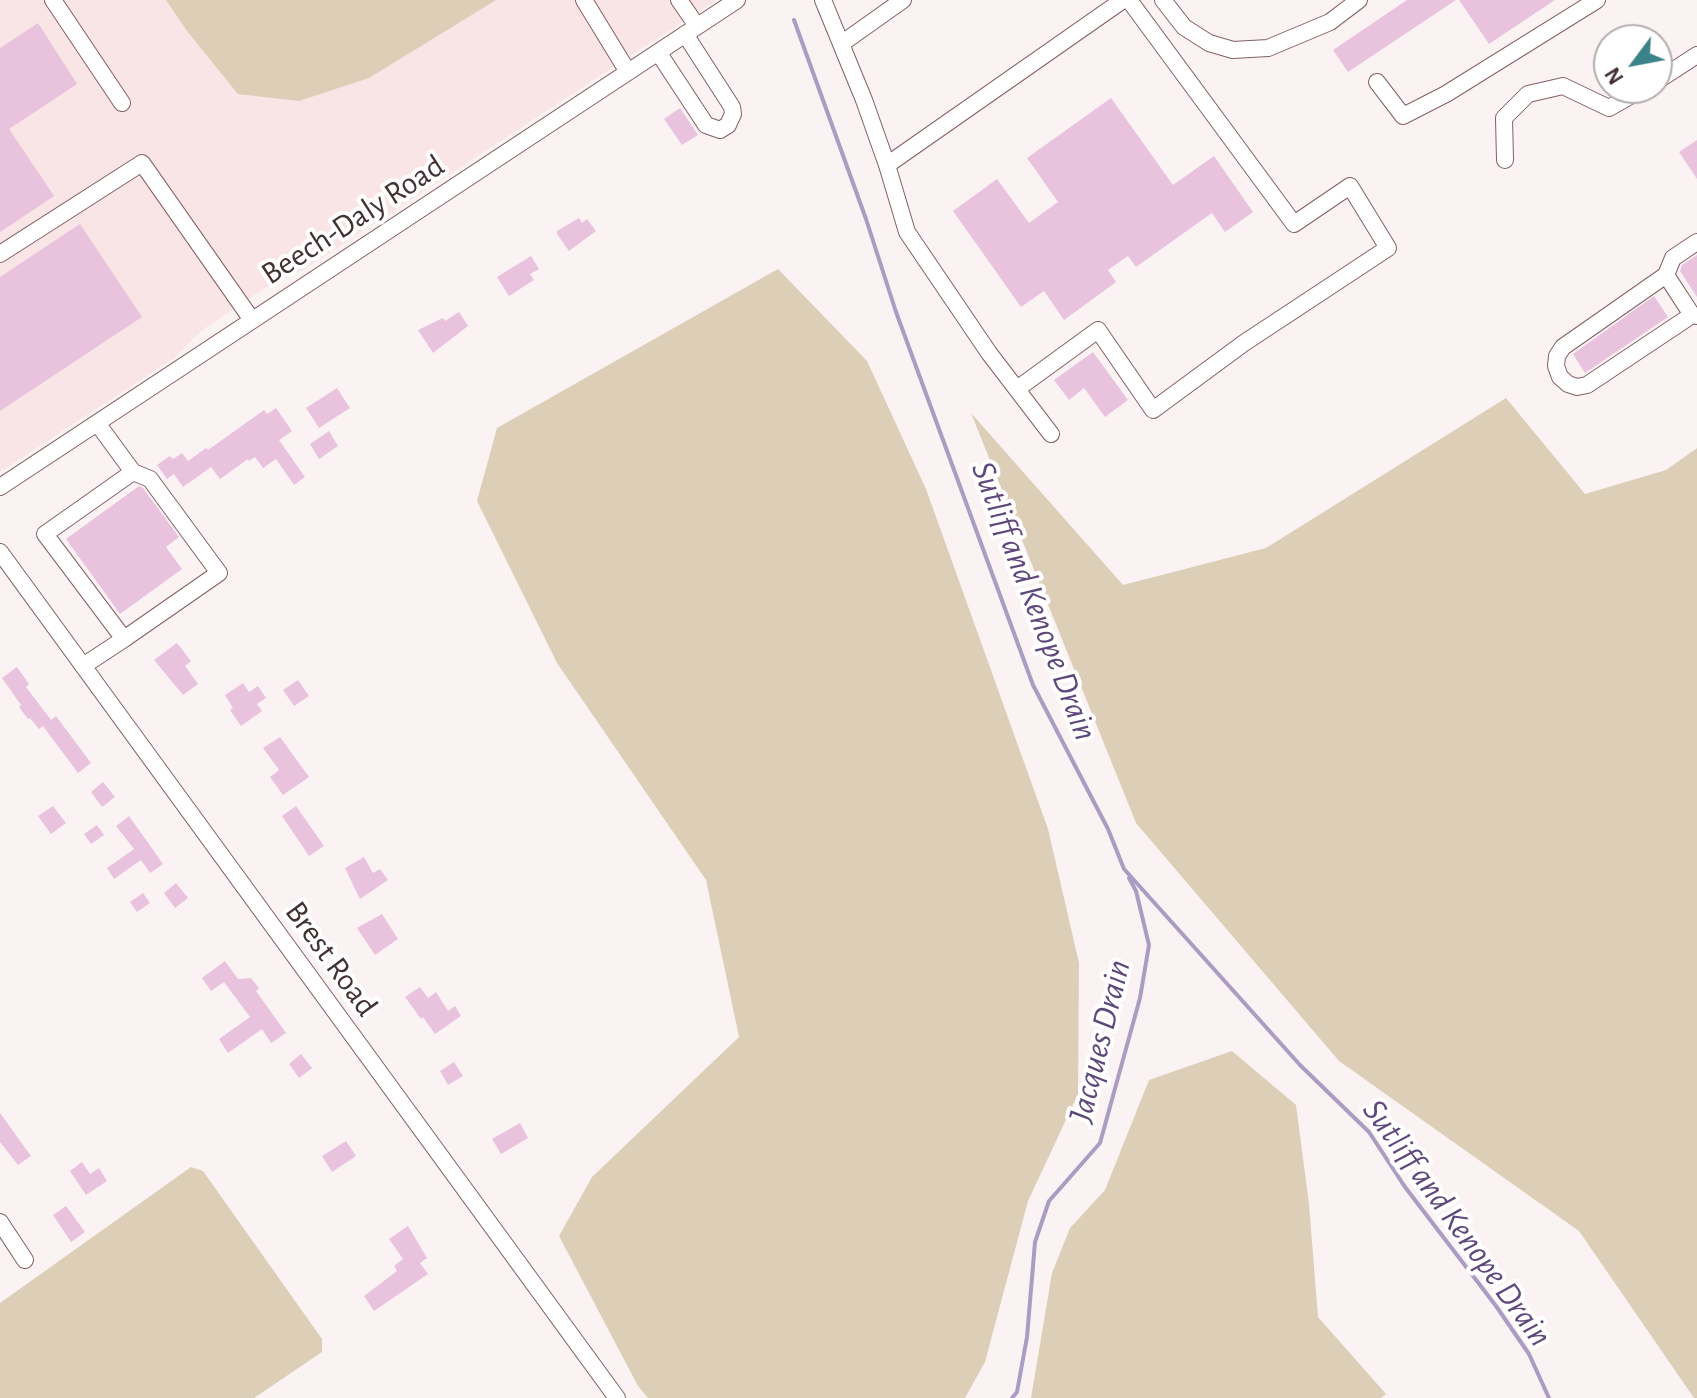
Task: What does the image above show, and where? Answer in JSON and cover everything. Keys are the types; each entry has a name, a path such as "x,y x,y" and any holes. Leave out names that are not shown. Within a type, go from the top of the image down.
{"street":[{"path":"53,0 122,103"},
{"path":"584,0 628,72"},
{"path":"658,52 706,125 720,130 728,125 733,114 732,107 691,30 679,0"},
{"name":"Beech-Daly Road","path":"0,487 737,0"},
{"path":"823,0 887,165 907,232 989,353 1051,434"},
{"path":"841,44 903,0"},
{"path":"887,165 1126,0 1294,224 1350,186 1388,248 1244,343 1153,410 1098,330 1017,389"},
{"path":"1163,0 1184,27 1209,43 1233,50 1268,48 1330,22 1359,0"},
{"path":"1377,82 1403,116 1446,94 1597,0"},
{"path":"1673,71 1697,55"},
{"path":"1505,160 1504,118 1528,94 1563,86 1593,100"},
{"path":"0,254 142,163 252,320"},
{"path":"1666,275 1694,315 1587,385 1577,387 1560,377 1556,366 1557,356 1563,347 1666,275 1673,258 1697,242"},
{"path":"83,666 219,573 150,479 133,472 97,423"},
{"path":"124,639 45,534 133,472"},
{"name":"Brest Road","path":"0,552 617,1398"},
{"path":"0,1222 25,1260"}],"shaded area":[{"path":"0,0 716,0 305,269 265,288 201,331 174,358 0,472"},
{"path":"166,0 496,0 369,78 299,101 238,94"},
{"path":"778,269 867,361 926,489 1048,829 1079,963 1078,1094 1028,1201 985,1362 965,1398 648,1398 638,1386 559,1236 592,1177 739,1037 706,880 557,663 477,501 497,428"},
{"path":"1506,398 1585,494 1666,470 1697,448 1697,1398 1694,1398 1579,1231 1339,1061 1136,823 971,413 1123,585 1266,548"},
{"path":"1232,1051 1296,1105 1309,1204 1318,1317 1386,1394 1381,1398 1031,1398 1052,1273 1070,1228 1105,1190 1149,1080"},
{"path":"191,1167 203,1171 322,1339 322,1352 254,1398 0,1398 0,1303"}],"building":[{"path":"1407,0 1456,0 1348,72 1333,50"},
{"path":"1459,0 1555,0 1489,44"},
{"path":"38,23 77,84 9,129 54,196 0,232 0,48"},
{"path":"1111,98 1173,185 1214,156 1253,212 1225,232 1212,213 1136,267 1128,256 1108,270 1116,282 1064,320 1044,291 1021,307 953,211 997,179 1029,223 1058,202 1027,158"},
{"path":"680,108 698,135 682,145 664,119"},
{"path":"1697,140 1697,179 1679,152"},
{"path":"579,218 582,223 587,219 596,231 569,251 557,231"},
{"path":"80,224 142,317 0,411 0,277"},
{"path":"1697,255 1697,297 1680,271 1682,265"},
{"path":"531,256 539,269 530,274 534,280 509,296 497,277"},
{"path":"1654,296 1668,317 1585,373 1573,354"},
{"path":"459,312 468,326 433,353 418,330 443,318 445,321"},
{"path":"1093,352 1128,400 1105,417 1084,388 1069,400 1054,380"},
{"path":"337,388 350,408 319,428 306,408"},
{"path":"276,408 292,431 279,440 305,477 294,485 276,459 263,468 255,457 248,459 220,479 211,467 183,487 174,474 167,479 157,465 170,456 173,459 182,453 188,461 264,410 267,414"},
{"path":"329,431 338,446 319,459 310,444"},
{"path":"139,486 179,537 166,547 182,569 120,614 66,539"},
{"path":"177,643 191,661 185,666 198,684 183,695 154,660"},
{"path":"17,667 29,684 26,687 51,720 56,716 91,763 78,773 43,726 39,729 28,719 2,678"},
{"path":"298,680 309,696 294,706 283,690"},
{"path":"243,683 249,692 258,686 266,698 257,704 262,711 241,726 230,710 233,708 225,695"},
{"path":"280,737 309,777 283,795 270,777 279,770 263,748"},
{"path":"103,782 115,797 102,807 91,792"},
{"path":"53,806 66,823 51,834 38,816"},
{"path":"296,806 324,846 309,856 282,816"},
{"path":"129,816 163,864 150,873 141,860 114,879 107,868 134,849 116,826"},
{"path":"97,825 104,835 91,844 84,834"},
{"path":"364,857 373,873 380,869 388,880 360,899 345,868"},
{"path":"176,883 188,898 175,908 164,893"},
{"path":"143,893 150,903 137,912 130,902"},
{"path":"382,914 398,939 375,955 357,928"},
{"path":"225,961 238,979 251,978 259,988 256,991 286,1033 271,1043 262,1029 228,1053 219,1039 250,1017 224,982 211,991 202,978"},
{"path":"420,987 428,998 436,992 448,1011 455,1006 461,1016 435,1034 405,997"},
{"path":"301,1054 312,1068 299,1078 289,1064"},
{"path":"454,1062 463,1076 448,1085 440,1071"},
{"path":"0,1113 31,1156 18,1165 0,1142"},
{"path":"520,1123 528,1138 501,1154 492,1139"},
{"path":"346,1141 356,1156 332,1172 322,1156"},
{"path":"82,1162 90,1174 99,1168 107,1181 86,1195 70,1171"},
{"path":"66,1206 85,1232 71,1242 53,1215"},
{"path":"408,1226 427,1258 420,1263 428,1274 374,1311 364,1296 397,1271 394,1266 403,1259 389,1239"}],"waterway":[{"name":"Sutliff and Kenope Drain","path":"794,20 896,312 1033,685 1108,829 1124,869 1300,1065 1369,1132 1405,1187 1529,1354 1549,1398"},
{"name":"Jacques Drain","path":"1012,1398 1017,1392 1027,1337 1035,1242 1049,1201 1100,1143 1140,998 1149,945 1136,891 1129,878"}]}
